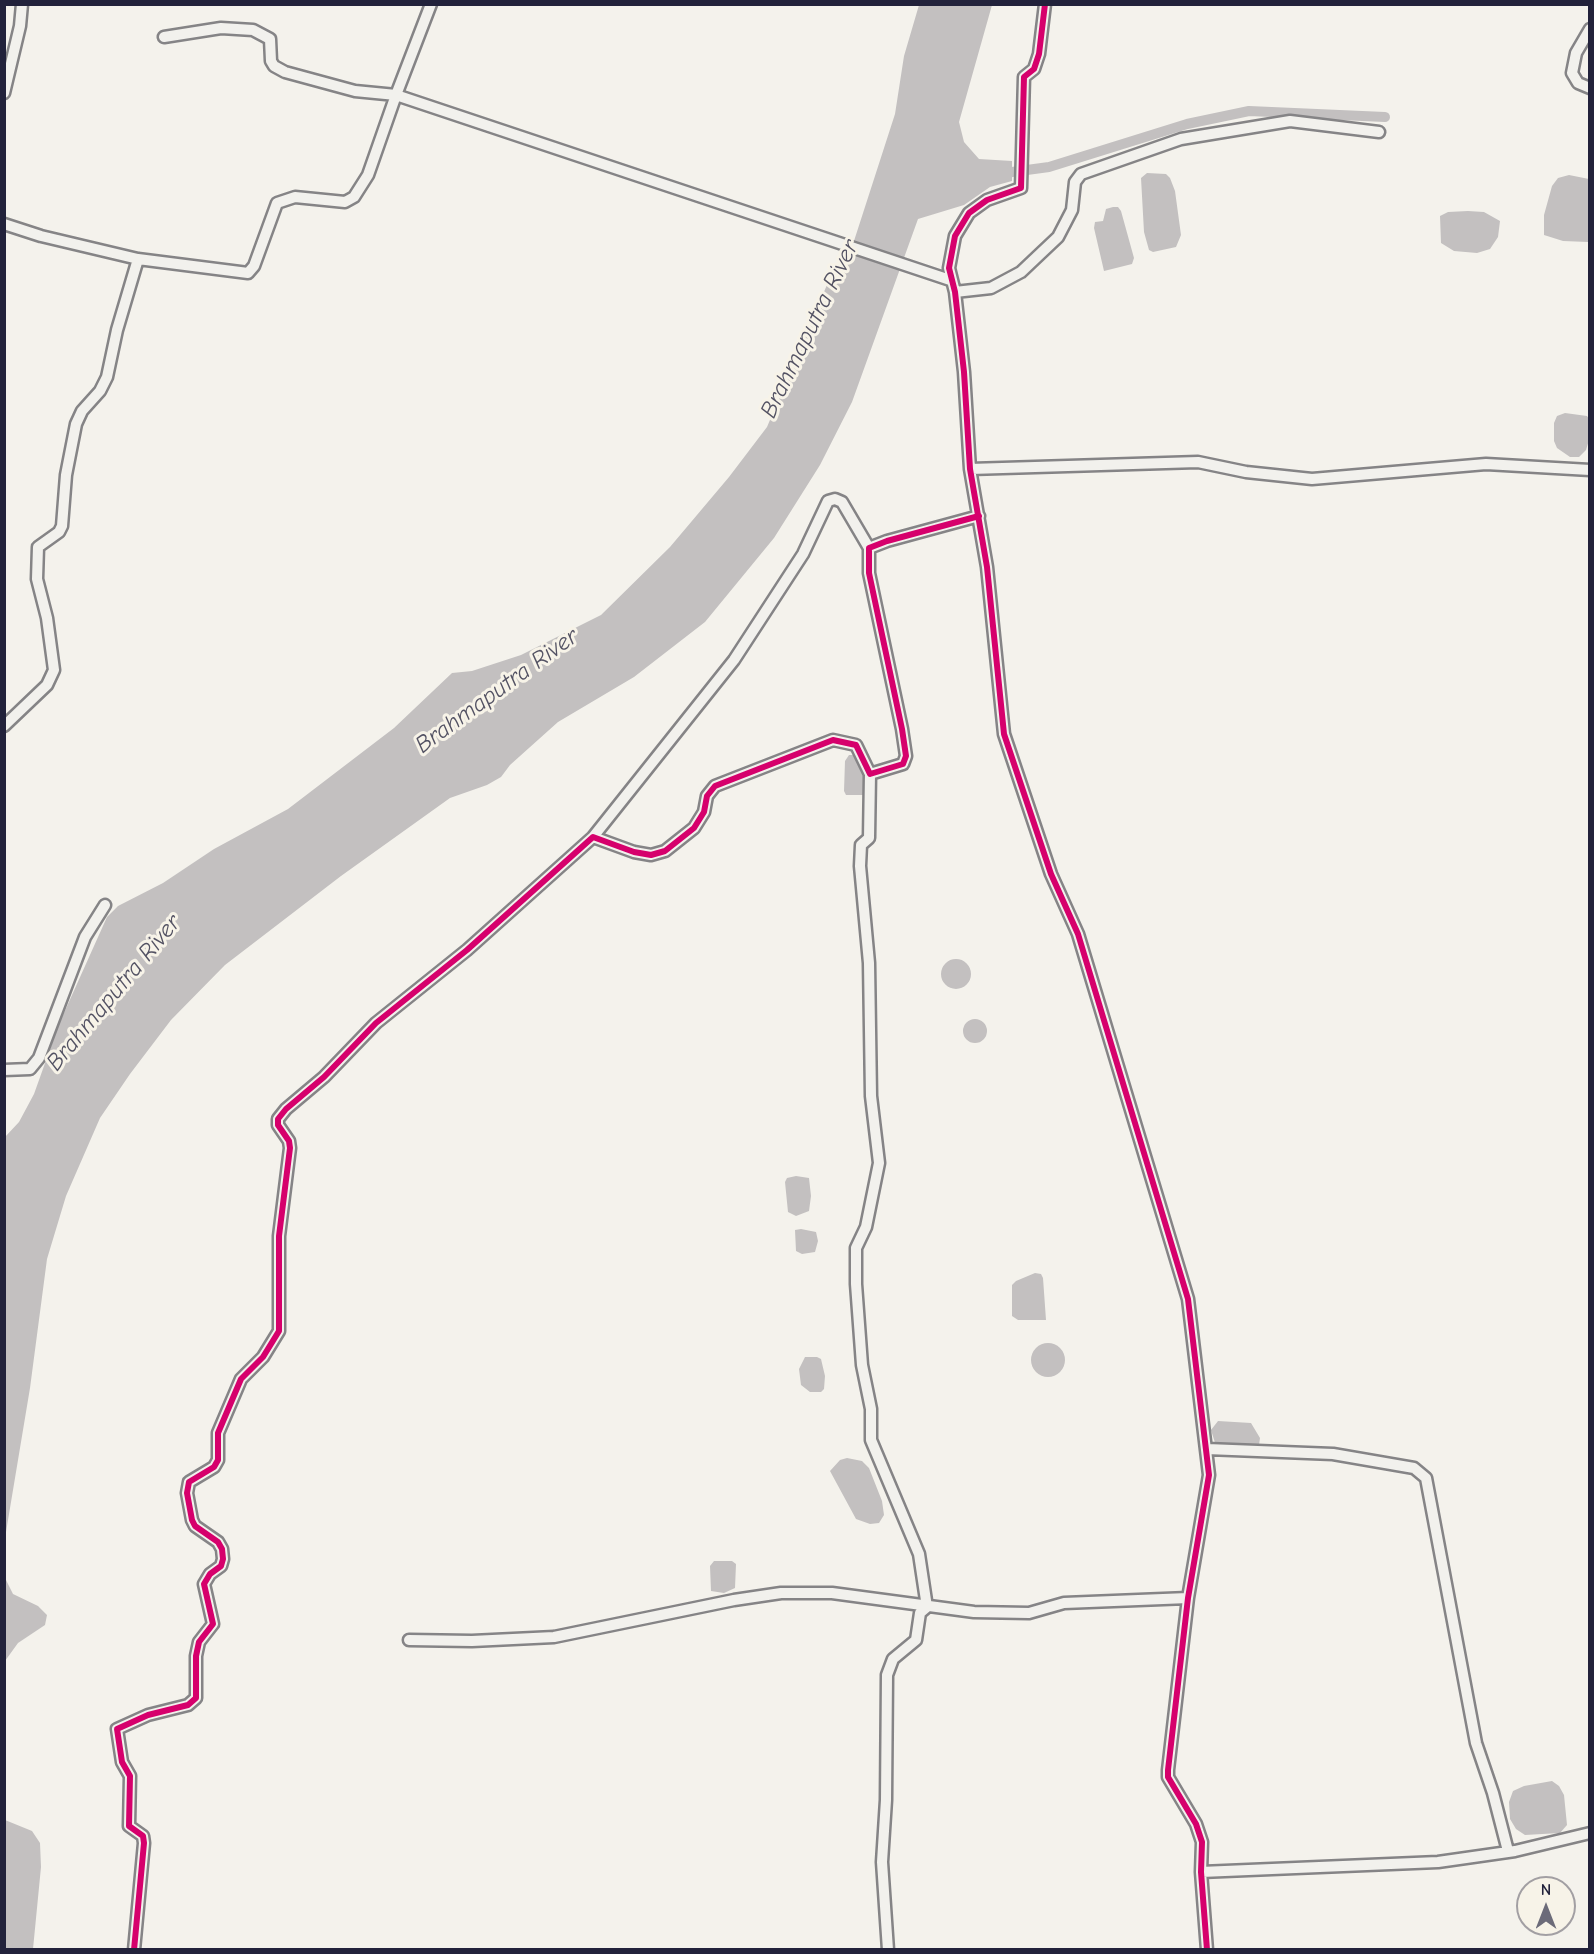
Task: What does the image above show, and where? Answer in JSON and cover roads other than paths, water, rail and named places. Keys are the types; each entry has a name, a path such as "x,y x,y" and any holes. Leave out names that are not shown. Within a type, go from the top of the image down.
{"street":[{"path":"4,93 20,26 22,4"},
{"path":"4,224 42,236 138,259 248,273 254,266 277,203 295,197 345,202 354,197 368,175 431,4"},
{"path":"1045,4 1039,54 1034,69 1024,77 1022,183 1016,192 987,200 969,213 955,236 948,268 955,292 964,372 970,469 991,601 1004,734 1051,874 1078,934 1164,1213 1188,1299 1209,1475 1188,1598 1168,1777 1199,1833 1203,1853 1201,1872 1207,1950"},
{"path":"164,37 221,28 253,30 270,39 271,61 274,66 285,72 355,91 396,95 950,280"},
{"path":"1590,29 1576,53 1572,73 1578,83 1590,88"},
{"path":"955,292 991,288 1021,272 1034,260 1058,237 1072,210 1075,182 1081,174 1181,140 1290,121 1379,132"},
{"path":"4,726 47,685 54,670 47,618 37,579 38,547 59,532 62,526 66,475 76,424 82,411 100,391 107,377 117,330 138,259"},
{"path":"970,469 1064,468 1145,462 1198,462 1246,472 1312,478 1486,464 1590,470"},
{"path":"134,1950 144,1843 143,1836 129,1826 130,1776 122,1762 117,1729 148,1715 188,1705 196,1698 196,1656 199,1642 213,1624 204,1584 210,1574 221,1566 223,1558 218,1542 195,1526 187,1493 189,1482 214,1467 218,1460 218,1433 241,1379 273,1344 279,1331 279,1236 290,1148 289,1141 278,1125 278,1119 286,1109 324,1077 376,1023 467,950 593,837 734,660 803,554 828,501 835,499 842,502 869,548 869,573 906,756 903,764 870,774"},
{"path":"869,548 887,540 979,516"},
{"path":"593,837 634,852 651,855 665,851 694,828 704,812 707,796 715,786 834,740 856,745 870,774 869,838 861,845 861,866 869,963 871,1096 879,1163 866,1227 856,1248 857,1295 862,1365 871,1409 871,1440 919,1554 927,1606"},
{"path":"4,1070 30,1069 39,1058 85,937 105,905"},
{"path":"1207,1449 1263,1450 1344,1456 1414,1468 1426,1478 1476,1743 1493,1793 1508,1851"},
{"path":"409,1640 453,1642 554,1637 734,1600 781,1593 832,1593 974,1612 1029,1612 1064,1603 1188,1598"},
{"path":"888,1950 882,1862 886,1800 887,1675 893,1659 916,1640 920,1613 927,1606"},
{"path":"1201,1872 1438,1862 1508,1851 1590,1833"}],"water":[{"name":"Brahmaputra River","path":"919,5 992,5 959,122 964,142 979,159 1012,161 1012,181 990,187 964,205 918,219 852,402 820,465 774,538 705,622 634,677 558,722 510,765 501,777 487,785 450,798 341,876 225,965 171,1020 130,1074 100,1118 66,1196 47,1259 30,1388 5,1538 5,1137 19,1122 34,1094 59,1024 107,917 118,906 163,883 214,849 288,809 394,728 452,673 472,671 521,655 601,615 670,547 729,477 767,427 829,280 843,275 895,114 904,56"},
{"path":"1147,173 1166,174 1170,178 1175,191 1181,235 1176,247 1153,252 1149,250 1144,232 1141,178"},
{"path":"1569,175 1589,179 1588,242 1563,241 1544,235 1544,215 1552,186 1558,178"},
{"path":"1118,207 1121,211 1134,258 1132,264 1104,271 1094,228 1095,222 1103,221 1106,209"},
{"path":"1448,212 1484,212 1500,221 1498,237 1490,249 1477,253 1454,251 1441,243 1440,216"},
{"path":"1565,413 1587,416 1589,419 1589,440 1586,450 1579,457 1570,457 1557,448 1554,441 1554,423 1557,416"},
{"path":"849,755 858,755 866,771 864,795 846,795 844,791 845,761"},
{"path":"956,959 967,963 971,974 967,985 956,989 945,985 941,974 945,963"},
{"path":"975,1019 983,1023 987,1031 983,1039 975,1043 967,1039 963,1031 967,1023"},
{"path":"796,1176 809,1178 811,1196 809,1211 796,1216 788,1212 785,1182 787,1178"},
{"path":"795,1230 816,1232 818,1241 815,1252 802,1254 796,1251"},
{"path":"1035,1273 1041,1274 1043,1278 1046,1320 1018,1320 1012,1316 1012,1285"},
{"path":"1048,1343 1060,1348 1065,1360 1060,1372 1048,1377 1036,1372 1031,1360 1036,1348"},
{"path":"805,1357 821,1359 825,1376 824,1389 821,1392 810,1392 801,1385 799,1369"},
{"path":"1218,1421 1251,1423 1260,1438 1259,1445 1216,1446 1211,1430"},
{"path":"847,1458 862,1461 869,1468 882,1501 884,1515 879,1523 870,1524 856,1519 830,1471 840,1460"},
{"path":"714,1561 732,1561 736,1564 735,1588 724,1593 711,1591 710,1566"},
{"path":"5,1578 13,1594 38,1606 47,1615 45,1625 18,1643 5,1661"},
{"path":"1552,1781 1559,1786 1564,1795 1567,1825 1560,1833 1525,1835 1516,1829 1510,1819 1509,1802 1513,1791 1524,1786"},
{"path":"5,1820 32,1831 40,1843 41,1867 33,1949 5,1949"}],"waterway":[{"path":"1000,177 1012,172 1049,167 1187,124 1249,111 1385,117"}]}
